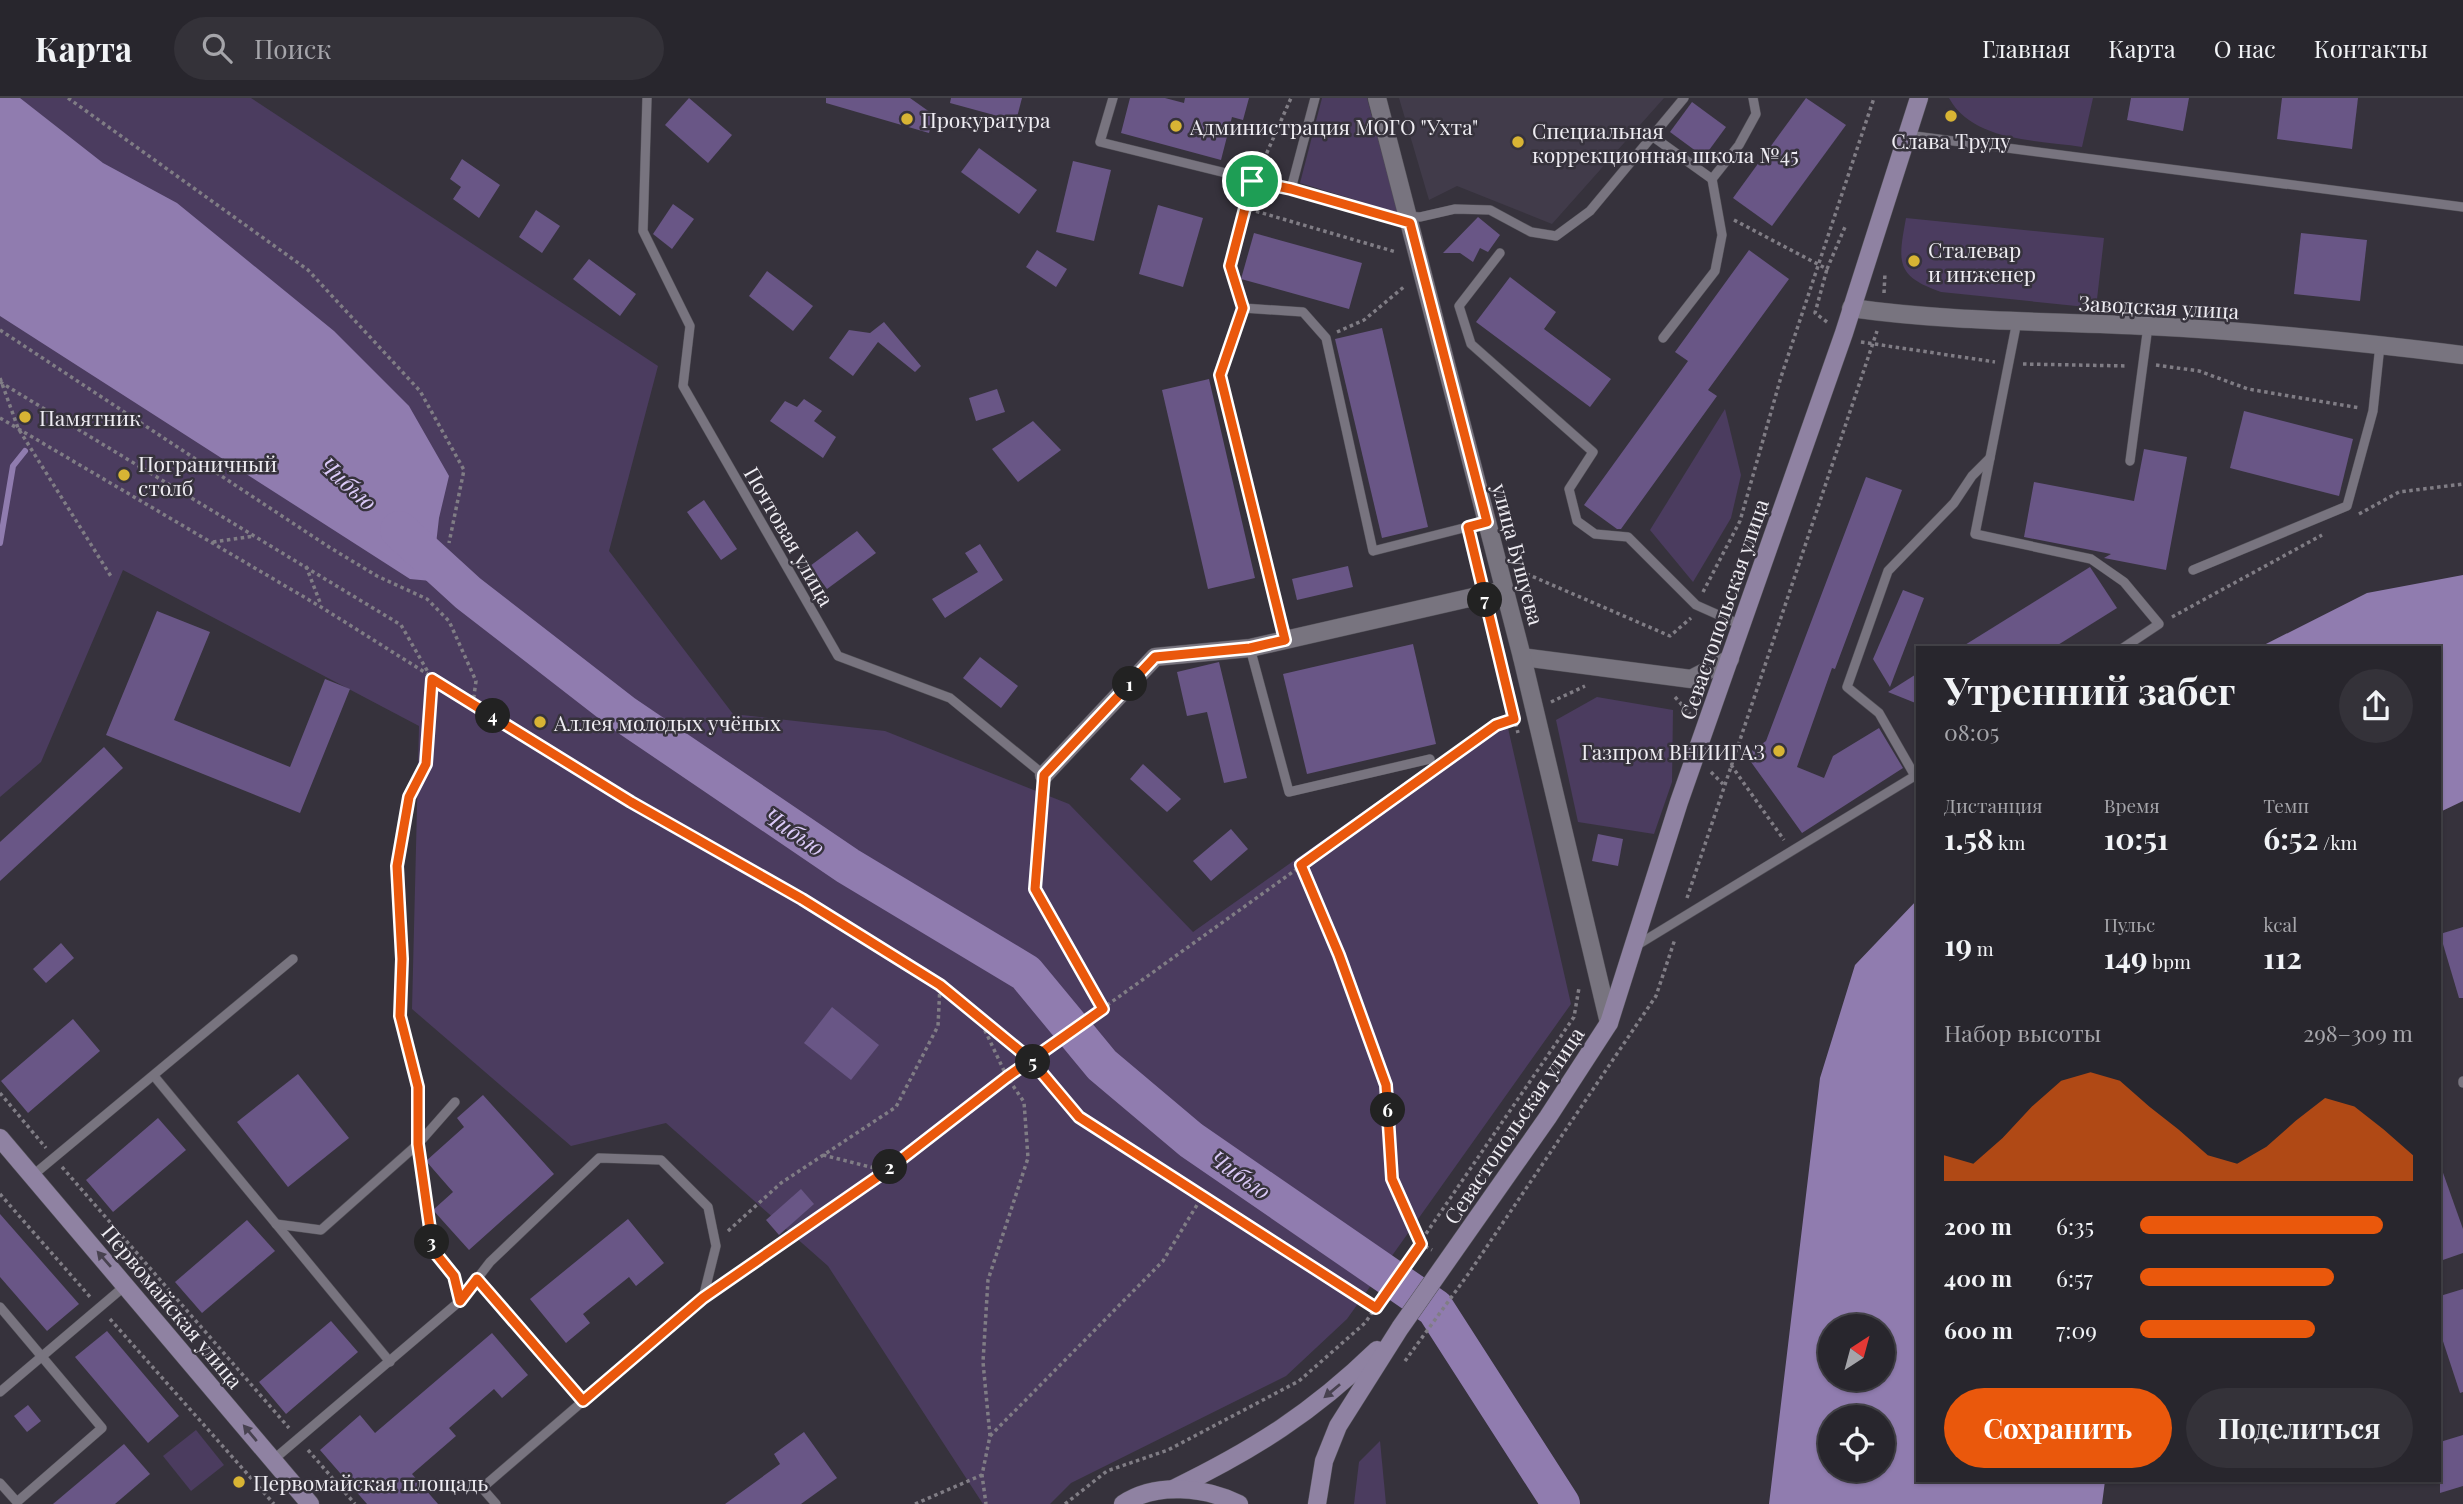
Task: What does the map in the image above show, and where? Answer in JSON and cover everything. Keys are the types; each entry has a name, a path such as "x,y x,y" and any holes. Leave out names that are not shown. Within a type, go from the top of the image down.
{"main road":[{"name":"Севастопольская улица","path":"1317,1504 1324,1461 1338,1426 1400,1328 1450,1259 1609,1023 1741,625 1844,333 1919,98"},
{"name":"Первомайская улица","path":"0,1138 310,1504"},
{"name":"Севастопольская улица","path":"1173,1489 1238,1457 1297,1420 1351,1376 1400,1328"},
{"path":"1123,1504 1173,1489 1218,1494 1239,1504"}],"street":[{"name":"улица Бушуева","path":"1377,98 1522,657 1609,1023"},
{"name":"Заводская улица","path":"1851,308 1883,313 2148,326 2380,345 2463,355"},
{"path":"1044,775 1155,657 1250,648 1504,590"},
{"path":"1522,657 1691,679 1730,659"}],"lane":[{"name":"Почтовая улица","path":"648,98 643,231 690,326 683,386 838,656 950,698 1044,775"},
{"path":"1113,98 1100,142 1409,220 1455,209 1490,210 1531,232 1556,236 1590,211 1684,98"},
{"path":"1291,189 1315,98"},
{"path":"1712,179 1739,145 1756,114 1753,98"},
{"path":"1907,135 2463,207"},
{"path":"1652,136 1712,179 1722,235 1715,271 1663,338"},
{"path":"1500,253 1459,306 1471,344 1593,452 1569,489 1577,521 1595,534 1628,537 1696,605 1741,625"},
{"path":"1285,640 1220,375 1243,308 1303,312 1326,338 1373,551 1487,522"},
{"path":"2017,321 1975,534 2091,559 2124,582 2159,624 2126,646"},
{"path":"2130,461 2148,326"},
{"path":"2193,570 2347,506 2373,411 2380,345"},
{"path":"1916,773 1879,713 1847,687 1888,571 1954,503 1972,475 1990,458"},
{"path":"1250,648 1289,792 1430,759"},
{"path":"1035,889 1044,775"},
{"path":"1633,948 1916,776"},
{"path":"32,1176 293,959"},
{"path":"154,1076 390,1362"},
{"path":"276,1224 321,1230 418,1144 454,1102"},
{"path":"273,1460 460,1301 490,1262 599,1158 661,1160 708,1207 716,1246 703,1298 482,1488 496,1504"},
{"path":"477,1279 583,1401"},
{"path":"0,1392 126,1285"},
{"path":"0,1307 102,1427 17,1502 0,1483"}],"path":[{"path":"68,98 308,270 420,391 464,470 449,543"},
{"path":"1243,308 1230,266 1252,181 1269,153 1291,98"},
{"path":"1508,566 1671,636 1690,619 1740,522 1781,377 1874,98"},
{"path":"1245,208 1396,251 1399,263"},
{"path":"1717,209 1818,267 1827,269"},
{"path":"1845,227 1827,269 1815,313 1844,333 1872,345 2008,364 2150,364 2199,371 2248,389 2373,411"},
{"path":"1399,1367 1469,1273 1657,996 1700,851 1883,313 1886,261"},
{"path":"1402,275 1409,299"},
{"path":"1326,338 1364,320 1405,286"},
{"path":"0,330 329,547 377,576 427,599 449,621 477,681 473,703"},
{"path":"1,380 18,428 112,578"},
{"path":"1,380 401,625 432,679 426,764 409,797 397,866 402,959 400,1016 418,1087 418,1144 433,1250 454,1276 460,1301"},
{"path":"0,418 321,607 631,802 802,899 940,985 1031,1060 1079,1117 1203,1194 1376,1308"},
{"path":"2351,519 2399,492 2463,484"},
{"path":"2159,624 2327,532"},
{"path":"211,542 256,536"},
{"path":"306,565 321,607"},
{"path":"1493,632 1521,745"},
{"path":"1443,764 1496,725 1535,712 1590,683"},
{"path":"1664,695 1677,697 1690,712 1687,724"},
{"path":"1731,765 1793,852"},
{"path":"703,1298 886,1171 1007,1077 1433,771"},
{"path":"1301,865 1339,955 1386,1085 1392,1179 1421,1244"},
{"path":"1035,889 1103,1009"},
{"path":"1065,1504 1107,1471 1168,1450 1300,1381 1365,1323 1574,1017 1581,981"},
{"path":"716,1246 729,1229 781,1183 896,1107 938,1026 940,985"},
{"path":"982,1022 1007,1077 1024,1102 1028,1158 988,1280 983,1362 990,1436 982,1475 986,1504"},
{"path":"0,1093 355,1504"},
{"path":"823,1155 886,1171"},
{"path":"0,1194 274,1504"},
{"path":"990,1436 1163,1261 1203,1194"},
{"path":"915,1504 982,1475"}],"shaded area":[{"path":"0,98 251,98 658,366 609,551 733,714 885,731 1069,804 1193,932 1453,748 1508,728 1571,1004 1347,1319 1286,1376 1071,1483 1050,1504 983,1504 828,1266 666,1123 571,1146 412,1009 419,726 123,570 41,762 0,797"},
{"path":"1322,98 1367,98 1398,213 1300,183"},
{"name":"Специальная коррекционная школа №45","path":"1399,98 1664,98 1552,224 1457,186 1429,200"},
{"path":"1949,98 2093,98 2082,147 2027,140 1990,131 1960,112"},
{"path":"1906,218 2104,238 2096,308 1941,292 1926,286 1915,280 1903,266 1901,257"},
{"path":"1725,409 1741,475 1731,518 1693,582 1650,530"},
{"path":"1597,697 1673,710 1672,782 1654,834 1578,822 1556,720"},
{"path":"196,1430 224,1465 191,1491 163,1456"},
{"path":"1380,1441 1386,1504 1354,1504 1359,1462"}],"water":[{"path":"0,98 20,98 103,163 177,203 334,331 409,406 449,476 436,544 445,553 431,581 410,579 0,316"},
{"path":"2463,575 2463,801 2441,812 2441,646 2262,646 2367,593"},
{"path":"1916,901 1916,1482 2105,1482 2102,1504 1769,1504 1820,1078 1855,965"}],"building":[{"path":"689,98 732,135 708,163 665,125"},
{"name":"Прокуратура","path":"826,98 910,98 934,115 929,133 826,103"},
{"path":"951,98 1022,98 1016,121 950,103"},
{"name":"Администрация МОГО \"Ухта\"","path":"1130,98 1165,98 1184,103 1185,98 1249,98 1243,120 1232,117 1221,160 1121,133"},
{"path":"1806,98 1846,125 1772,226 1733,198"},
{"path":"2131,98 2189,98 2183,131 2127,120"},
{"path":"2282,98 2358,98 2352,149 2277,139"},
{"path":"1692,102 1726,127 1704,157 1670,132"},
{"path":"979,148 1037,190 1019,214 961,172"},
{"path":"462,159 500,185 479,218 453,199 461,187 450,179"},
{"path":"1073,161 1111,170 1094,241 1056,232"},
{"path":"673,204 694,219 672,249 653,234"},
{"path":"1158,205 1203,218 1183,287 1139,274"},
{"path":"536,210 560,226 542,253 519,237"},
{"path":"1478,217 1500,235 1488,252 1480,248 1473,262 1460,253 1443,253"},
{"path":"1254,233 1362,263 1349,309 1241,279"},
{"path":"2301,233 2367,240 2360,301 2294,294"},
{"path":"1037,250 1067,269 1056,287 1026,267"},
{"path":"1749,250 1789,279 1708,390 1717,396 1621,529 1617,529 1584,505 1688,361 1675,352"},
{"path":"589,259 636,294 620,316 573,279"},
{"path":"767,271 813,306 793,331 749,296"},
{"path":"1510,277 1556,312 1544,329 1611,379 1590,407 1476,322"},
{"path":"884,322 921,366 915,372 878,342 853,376 829,358 849,330 870,333"},
{"path":"1382,328 1428,527 1382,538 1335,339"},
{"path":"1209,379 1255,578 1208,589 1162,390"},
{"path":"997,389 1005,412 976,421 969,398"},
{"path":"804,399 822,411 814,421 836,437 823,458 770,421 785,401 797,407"},
{"path":"2244,411 2353,439 2339,496 2230,468"},
{"path":"1033,421 1061,450 1018,482 992,449"},
{"path":"2144,449 2187,457 2166,570 2104,558 2111,554 2024,537 2034,482 2134,501"},
{"path":"1866,477 1902,490 1835,669 1832,668 1797,767 1824,778 1833,756 1879,728 1903,768 1802,833 1746,755 1766,741"},
{"path":"704,500 737,549 721,560 687,512"},
{"path":"857,531 876,553 827,589 810,566"},
{"path":"980,544 1003,580 945,618 932,599 978,572 965,553"},
{"path":"1348,566 1353,587 1297,600 1292,579"},
{"path":"2090,567 2117,608 2056,646 1963,646"},
{"path":"1903,590 1924,598 1890,687 1873,659"},
{"path":"157,611 210,632 174,720 290,767 325,679 350,689 300,813 106,735"},
{"path":"1413,644 1436,744 1307,774 1283,674"},
{"path":"980,657 1018,686 1001,708 963,678"},
{"path":"1219,662 1247,778 1224,783 1207,712 1187,716 1177,672"},
{"path":"1916,674 1916,703 1888,692"},
{"path":"104,747 123,768 0,881 0,842"},
{"path":"1143,764 1181,799 1167,812 1130,779"},
{"path":"1231,829 1248,849 1211,881 1193,861"},
{"path":"1598,834 1623,839 1618,866 1592,861"},
{"path":"2463,927 2463,998 2459,998 2441,934"},
{"path":"61,943 74,958 46,983 33,969"},
{"path":"832,1007 879,1045 851,1080 804,1043"},
{"path":"73,1019 100,1051 28,1113 1,1081"},
{"path":"298,1074 349,1138 288,1187 237,1122"},
{"path":"483,1095 554,1174 469,1250 433,1210 453,1192 426,1161 464,1127 457,1118"},
{"path":"158,1118 186,1150 113,1212 86,1180"},
{"path":"2441,1170 2463,1229 2463,1253 2441,1261"},
{"path":"801,1189 814,1204 779,1235 766,1220"},
{"path":"0,1214 79,1304 47,1331 0,1277"},
{"path":"628,1219 664,1263 636,1286 629,1277 583,1314 590,1323 566,1343 530,1299"},
{"path":"247,1220 275,1251 202,1313 175,1282"},
{"path":"2463,1289 2463,1392 2460,1393 2441,1335 2441,1296"},
{"path":"331,1321 358,1352 286,1414 259,1382"},
{"path":"107,1331 179,1416 148,1443 75,1357"},
{"path":"492,1333 528,1375 502,1398 494,1389 449,1428 456,1436 412,1474 438,1504 367,1504 320,1450 360,1415 375,1433"},
{"path":"28,1405 41,1421 27,1432 14,1416"},
{"path":"804,1432 837,1478 801,1504 725,1504 780,1464 774,1454"},
{"path":"2463,1435 2463,1486 2440,1493 2441,1482 2441,1442"},
{"path":"124,1444 150,1474 115,1504 53,1504"}],"waterway":[{"path":"0,543 13,466 25,451"},
{"name":"Чибью","path":"399,530 468,593 624,714 848,866 1026,973 1102,1065 1191,1140 1435,1308 1561,1504"}],"place":[{"name":"Слава Труду","path":"1951,116"},
{"name":"Прокуратура","path":"907,119"},
{"name":"Администрация МОГО \"Ухта\"","path":"1176,126"},
{"name":"Специальная коррекционная школа №45","path":"1518,142"},
{"name":"Сталевар и инженер","path":"1914,261"},
{"name":"Памятник","path":"25,417"},
{"name":"Пограничный столб","path":"124,475"},
{"name":"Аллея молодых учёных","path":"540,722"},
{"name":"Газпром ВНИИГАЗ","path":"1779,751"},
{"name":"Первомайская площадь","path":"239,1482"}],"route":[{"path":"1252,181 1230,266 1243,308 1220,375 1285,640 1250,648 1155,657 1044,775 1035,889 1103,1009 1057,1041 1031,1060 1007,1077 886,1171 703,1298 583,1401 477,1279 460,1301 454,1276 433,1250 418,1144 418,1087 400,1016 402,959 397,866 409,797 426,764 432,679 631,802 802,899 940,985 1031,1060 1079,1117 1203,1194 1376,1308 1421,1244 1392,1179 1386,1085 1339,955 1301,865 1496,725 1514,719 1468,527 1487,522 1410,223 1291,189 1252,181"}]}
